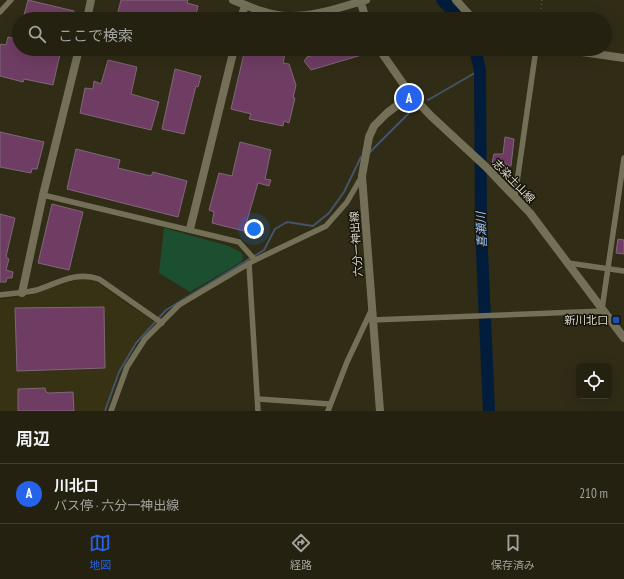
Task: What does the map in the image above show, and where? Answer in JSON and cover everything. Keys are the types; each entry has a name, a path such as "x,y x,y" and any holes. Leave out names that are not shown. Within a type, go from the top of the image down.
{"main road":[{"path":"88,12 91,0"},
{"path":"233,0 245,5 272,12"},
{"path":"456,0 467,12"},
{"path":"318,12 362,1 364,12"},
{"path":"243,12 245,5"},
{"path":"22,293 43,195 77,56"},
{"path":"190,229 232,56"},
{"name":"志染土山線","path":"384,56 411,95 515,196 624,338"},
{"path":"610,56 624,58"},
{"name":"六分一神出線","path":"380,411 371,311 362,176 369,137 374,126 387,113 411,95"}],"street":[{"path":"0,12 11,0"},
{"path":"515,196 535,56"},
{"path":"372,320 603,310 624,158"},
{"path":"111,411 127,367 145,339 179,305 255,260 326,226 347,202 362,176"},
{"path":"43,195 190,229 239,242 255,260"},
{"path":"567,263 624,271"},
{"path":"248,264 258,411"},
{"path":"0,295 37,290 58,281 89,275 99,279 162,323"},
{"path":"328,411 347,362 371,311"},
{"path":"258,399 330,404"}],"path":[{"path":"540,12 542,0"}],"shaded area":[{"path":"91,278 153,322 135,342 123,363 104,411 0,411 0,300 28,296 62,283"}],"green space":[{"path":"164,228 229,246 242,253 243,259 241,262 190,292 159,273"}],"building":[{"path":"28,0 74,11 74,12 25,12"},
{"path":"121,0 188,0 187,3 198,6 197,12 118,12"},
{"path":"8,37 12,38 12,56 60,56 53,85 24,79 23,82 0,76 0,47 1,44 6,45"},
{"path":"243,56 284,56 283,63 289,64 296,85 293,98 295,98 289,123 284,121 283,126 249,119 251,114 231,109"},
{"path":"358,56 311,70 304,61 307,57"},
{"path":"108,60 137,67 131,94 159,102 151,130 80,113 85,88 93,89 94,81 101,84"},
{"path":"175,69 201,76 198,87 196,86 184,134 162,129"},
{"path":"0,132 44,142 37,169 32,169 31,173 0,167"},
{"path":"505,137 514,139 511,166 492,163 494,154 503,154"},
{"path":"240,142 271,150 265,179 271,180 269,186 258,183 244,231 212,223 214,212 209,210 219,173 232,176"},
{"path":"76,149 120,160 118,168 151,176 153,172 187,181 178,217 67,189"},
{"path":"52,204 83,212 69,270 38,263"},
{"path":"0,214 15,218 6,257 9,259 6,270 13,272 12,278 7,278 6,282 0,282"},
{"path":"618,239 624,240 624,254 616,253"},
{"path":"104,307 105,368 17,371 15,308"},
{"path":"45,388 46,392 49,393 73,392 74,411 18,411 18,389"}],"waterway":[{"name":"喜瀬川","path":"442,0 453,12"},
{"name":"喜瀬川","path":"477,56 480,70 481,228 489,411"},
{"path":"428,100 480,70"},
{"path":"370,152 415,107"},
{"path":"105,411 119,372 136,343 166,310 264,250 275,229 287,222 313,226 329,213 344,192 361,157"}],"place":[{"name":"川北口","path":"409,98"},
{"name":"新川北口","path":"616,320"}]}
